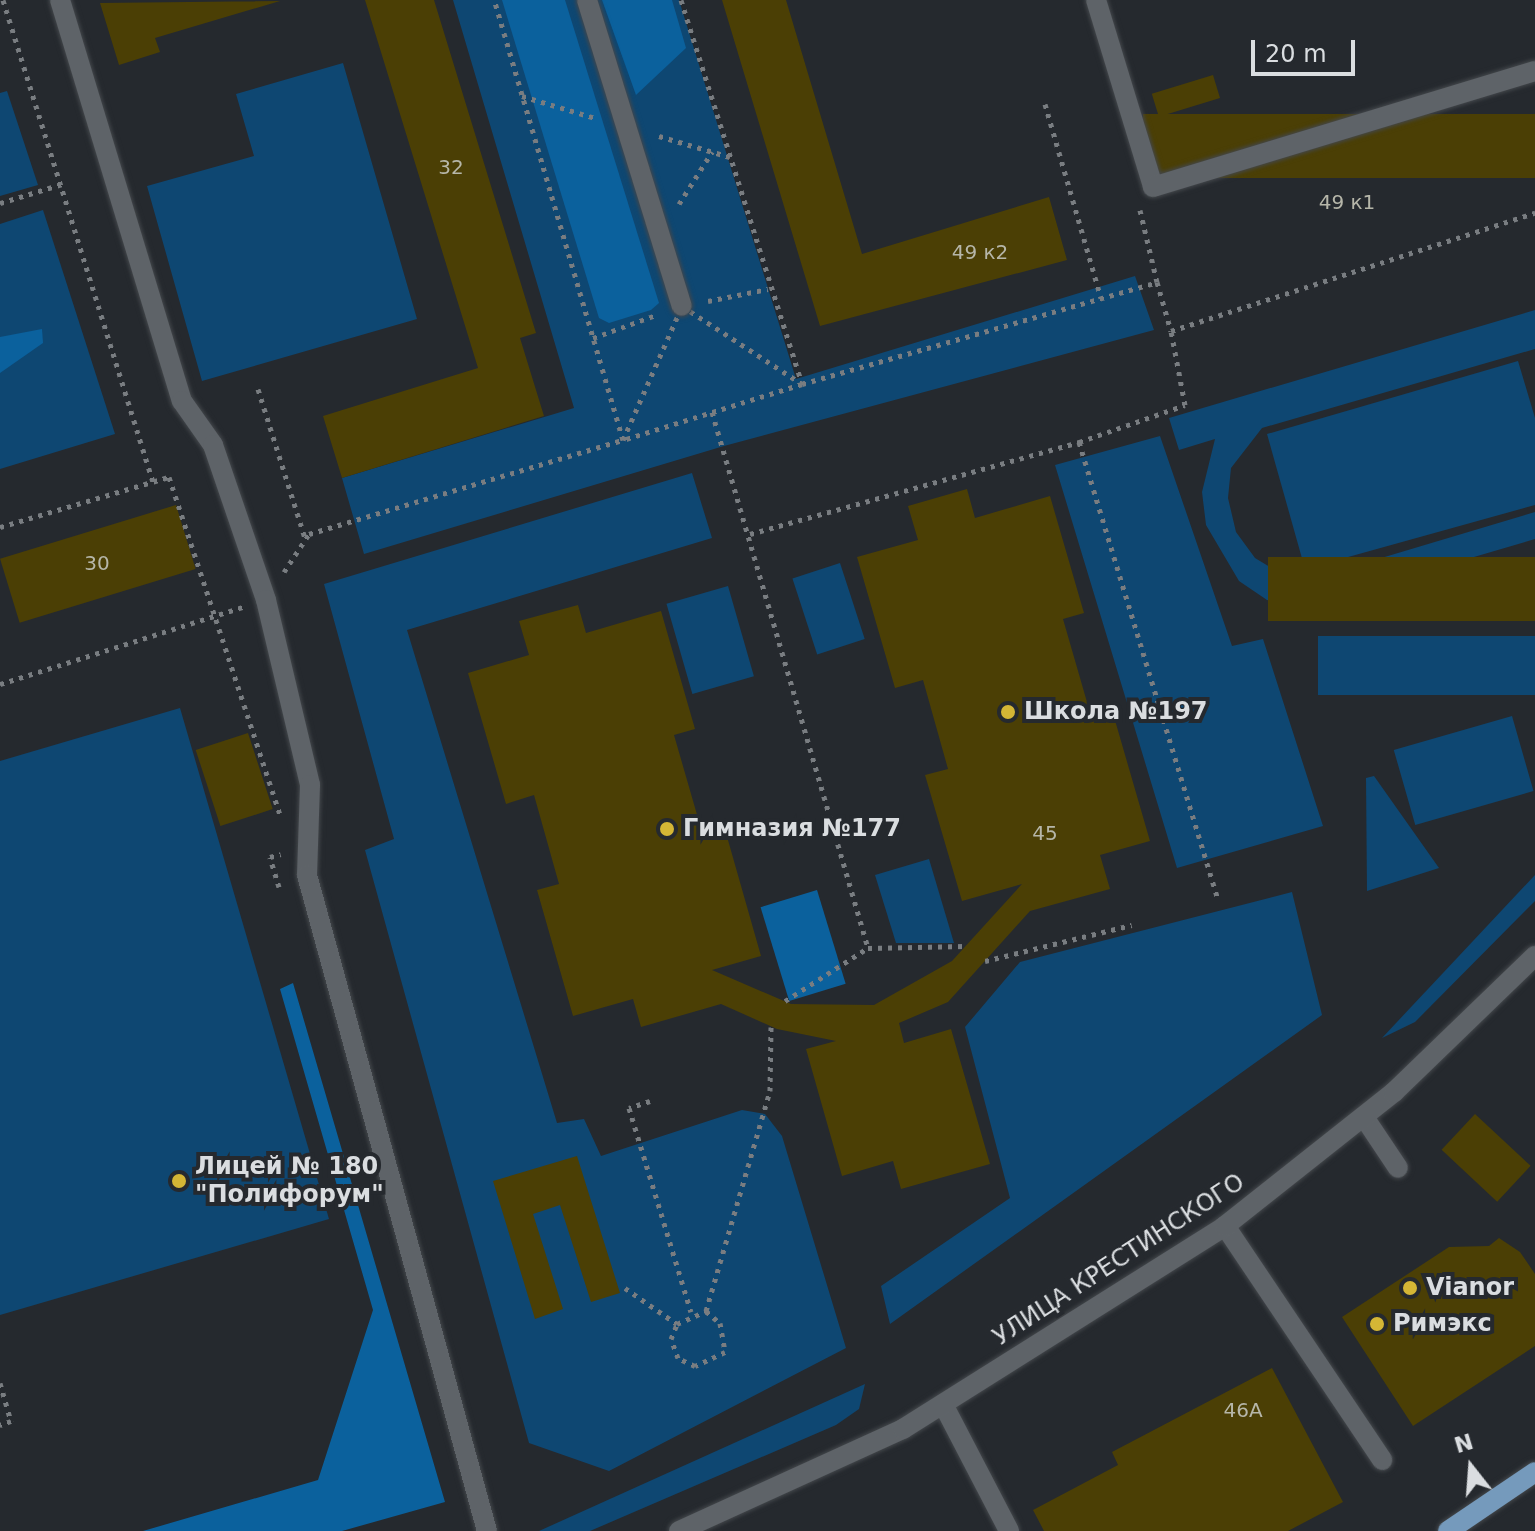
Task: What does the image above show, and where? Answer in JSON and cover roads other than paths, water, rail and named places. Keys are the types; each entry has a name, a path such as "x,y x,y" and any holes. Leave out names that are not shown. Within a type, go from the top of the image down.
{"main road":[{"path":"1448,1531 1535,1472"}],"street":[{"path":"60,0 182,401 213,445 266,600 310,785 307,875 487,1531"},
{"path":"587,0 682,306"},
{"path":"1096,0 1153,187 1535,71"},
{"name":"УЛИЦА КРЕСТИНСКОГО","path":"679,1531 943,1404 1225,1226 1364,1117 1535,956"},
{"path":"1364,1117 1398,1168"},
{"path":"1225,1226 1382,1460"},
{"path":"943,1404 1009,1531"}],"place":[{"name":"Школа №197","path":"1008,712"},
{"name":"Гимназия №177","path":"667,829"},
{"name":"Лицей № 180 \"Полифорум\"","path":"179,1181"},
{"name":"Vianor","path":"1410,1288"},
{"name":"Римэкс","path":"1377,1324"}]}
